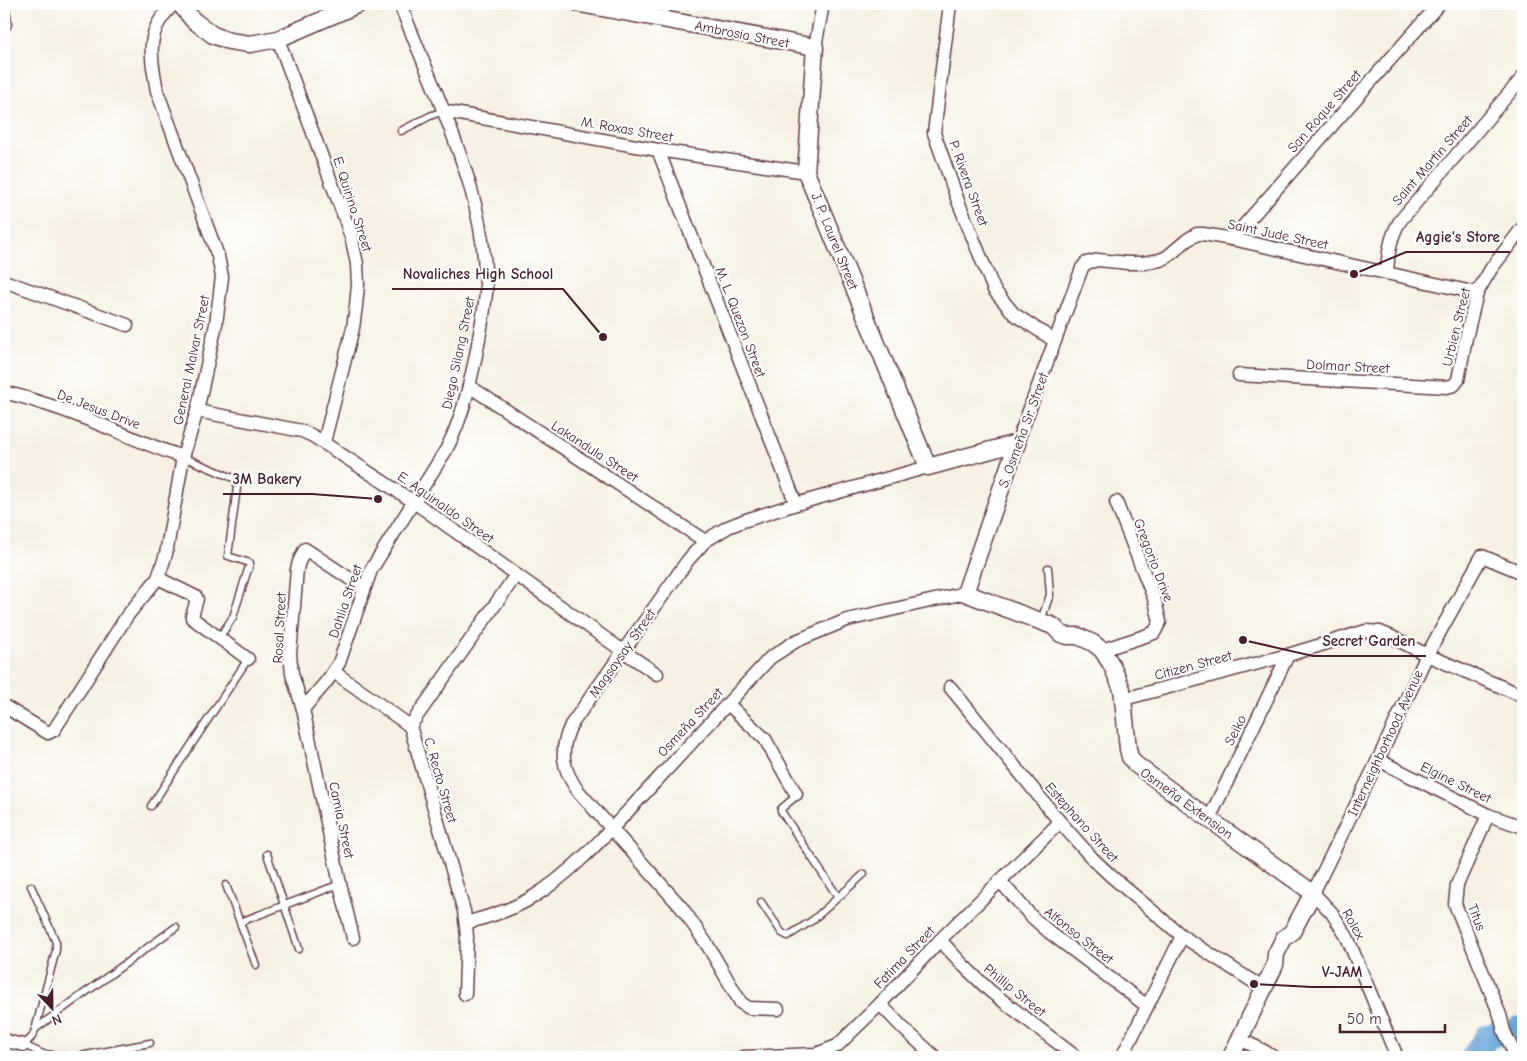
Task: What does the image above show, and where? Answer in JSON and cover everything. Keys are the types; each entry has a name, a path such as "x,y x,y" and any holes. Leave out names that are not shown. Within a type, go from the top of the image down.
{"street":[{"name":"General Malvar Street","path":"4,706 48,733 54,730 127,616 158,578 166,554 183,457 197,411 216,324 222,277 218,256 157,91 152,66 150,50 153,35 159,20 174,4"},
{"path":"180,4 193,20 213,35 229,41 250,44 278,39 359,4"},
{"name":"Diego Silang Street","path":"400,4 458,147 470,183 484,249 486,292 479,340 463,410 455,432 414,502"},
{"name":"Ambrosia Street","path":"580,4 665,11 815,47"},
{"name":"J. P. Laurel Street","path":"823,4 815,47 806,172 928,467"},
{"name":"P. Rivera Street","path":"950,4 934,133 958,201 994,290 1014,314 1055,342"},
{"name":"San Roque Street","path":"1232,239 1439,4"},
{"name":"E. Quirino Street","path":"278,39 345,219 357,264 358,285 352,328 324,442"},
{"name":"Saint Martin Street","path":"1387,273 1391,241 1394,230 1400,221 1523,77"},
{"name":"M. Roxas Street","path":"443,111 658,150 806,172"},
{"name":"M. L. Quezon Street","path":"658,150 796,504"},
{"name":"Urbien Street","path":"1454,385 1458,380 1477,293 1491,269 1523,227"},
{"name":"Saint Jude Street","path":"1082,268 1086,264 1098,260 1128,263 1160,260 1167,257 1187,240 1197,234 1203,234 1477,293"},
{"name":"S. Osmeña Sr. Street","path":"964,593 1082,268"},
{"path":"4,281 127,325"},
{"name":"Dolmar Street","path":"1239,375 1447,387 1454,385"},
{"name":"Lakandula Street","path":"469,386 705,541"},
{"name":"De Jesus Drive","path":"4,393 69,411 183,457"},
{"name":"E. Aguinaldo Street","path":"197,411 302,432 324,442 414,502 657,674"},
{"name":"Magsaysay Street","path":"778,1008 749,1008 744,1006 708,946 682,908 572,783 564,762 563,749 566,736 571,725 623,651 688,560 705,541 728,527 796,504 1017,443"},
{"name":"Dahlia Street","path":"303,709 334,672 343,654 364,588 377,558 414,502"},
{"name":"Gregorio Drive","path":"1102,650 1154,633 1160,622 1155,601 1116,502"},
{"name":"Rosal Street","path":"303,709 292,674 290,655 297,569 305,549 364,588"},
{"name":"Interneighborhood Avenue","path":"1231,1057 1275,965 1283,958 1292,942 1292,932 1378,760 1427,655 1482,556 1523,573"},
{"name":"C. Recto Street","path":"465,994 466,923 410,726 516,575"},
{"path":"158,578 196,597 192,618 248,659"},
{"name":"Osmeña Extension","path":"964,593 1047,624 1070,628 1078,636 1093,643 1102,650 1118,678 1124,699 1128,749 1130,757 1135,764 1313,893"},
{"name":"Osmeña Street","path":"466,923 512,909 534,896 577,862 611,829 770,658 796,641 846,620 964,593"},
{"name":"Citizen Street","path":"1124,699 1288,655 1366,631 1380,632 1427,655 1523,696"},
{"name":"Seiko","path":"1209,819 1288,655"},
{"path":"334,672 410,726"},
{"name":"Estephano Street","path":"950,687 1060,822 1098,864 1182,936 1263,988"},
{"path":"728,704 765,739 796,794"},
{"name":"Camia Street","path":"303,709 353,938"},
{"name":"Elgine Street","path":"1378,760 1488,815 1523,827"},
{"name":"Titus","path":"1488,815 1457,885 1455,904 1500,1015 1504,1031 1516,1057"},
{"name":"Fatima Street","path":"743,1057 816,1054 837,1046 880,1004 940,940 1060,822"},
{"name":"Alfonso Street","path":"1000,881 1031,916 1049,932 1147,1006"},
{"name":"Rolex","path":"1313,893 1332,914 1347,937 1397,1057"},
{"path":"1122,1057 1182,936"},
{"name":"Phillip Street","path":"940,940 984,986 1076,1057"},
{"path":"880,1004 902,1028 935,1057"},
{"path":"4,1039 24,1044"},
{"path":"1240,1039 1273,1057"}],"lane":[{"path":"401,131 443,111"},
{"path":"183,457 238,480 228,556 250,563 233,617 219,638"},
{"path":"1047,624 1050,595 1048,568"},
{"path":"151,806 248,659"},
{"path":"796,794 781,811 838,897"},
{"path":"267,854 299,949"},
{"path":"761,902 782,933 788,936 813,920 864,874"},
{"path":"240,922 340,884"},
{"path":"226,885 256,965"},
{"path":"31,886 56,942 56,950 35,1030 32,1037 24,1044 42,1054 76,1057 150,1043"},
{"path":"35,1030 176,927"}],"waterway":[{"path":"1518,1029 1523,1028"},
{"path":"1473,1057 1487,1037 1498,1033"}],"place":[{"name":"Aggie's Store","path":"1354,274"},
{"name":"Novaliches High School","path":"603,337"},
{"name":"3M Bakery","path":"378,499"},
{"name":"Secret Garden","path":"1243,640"},
{"name":"V-JAM","path":"1254,984"}]}
